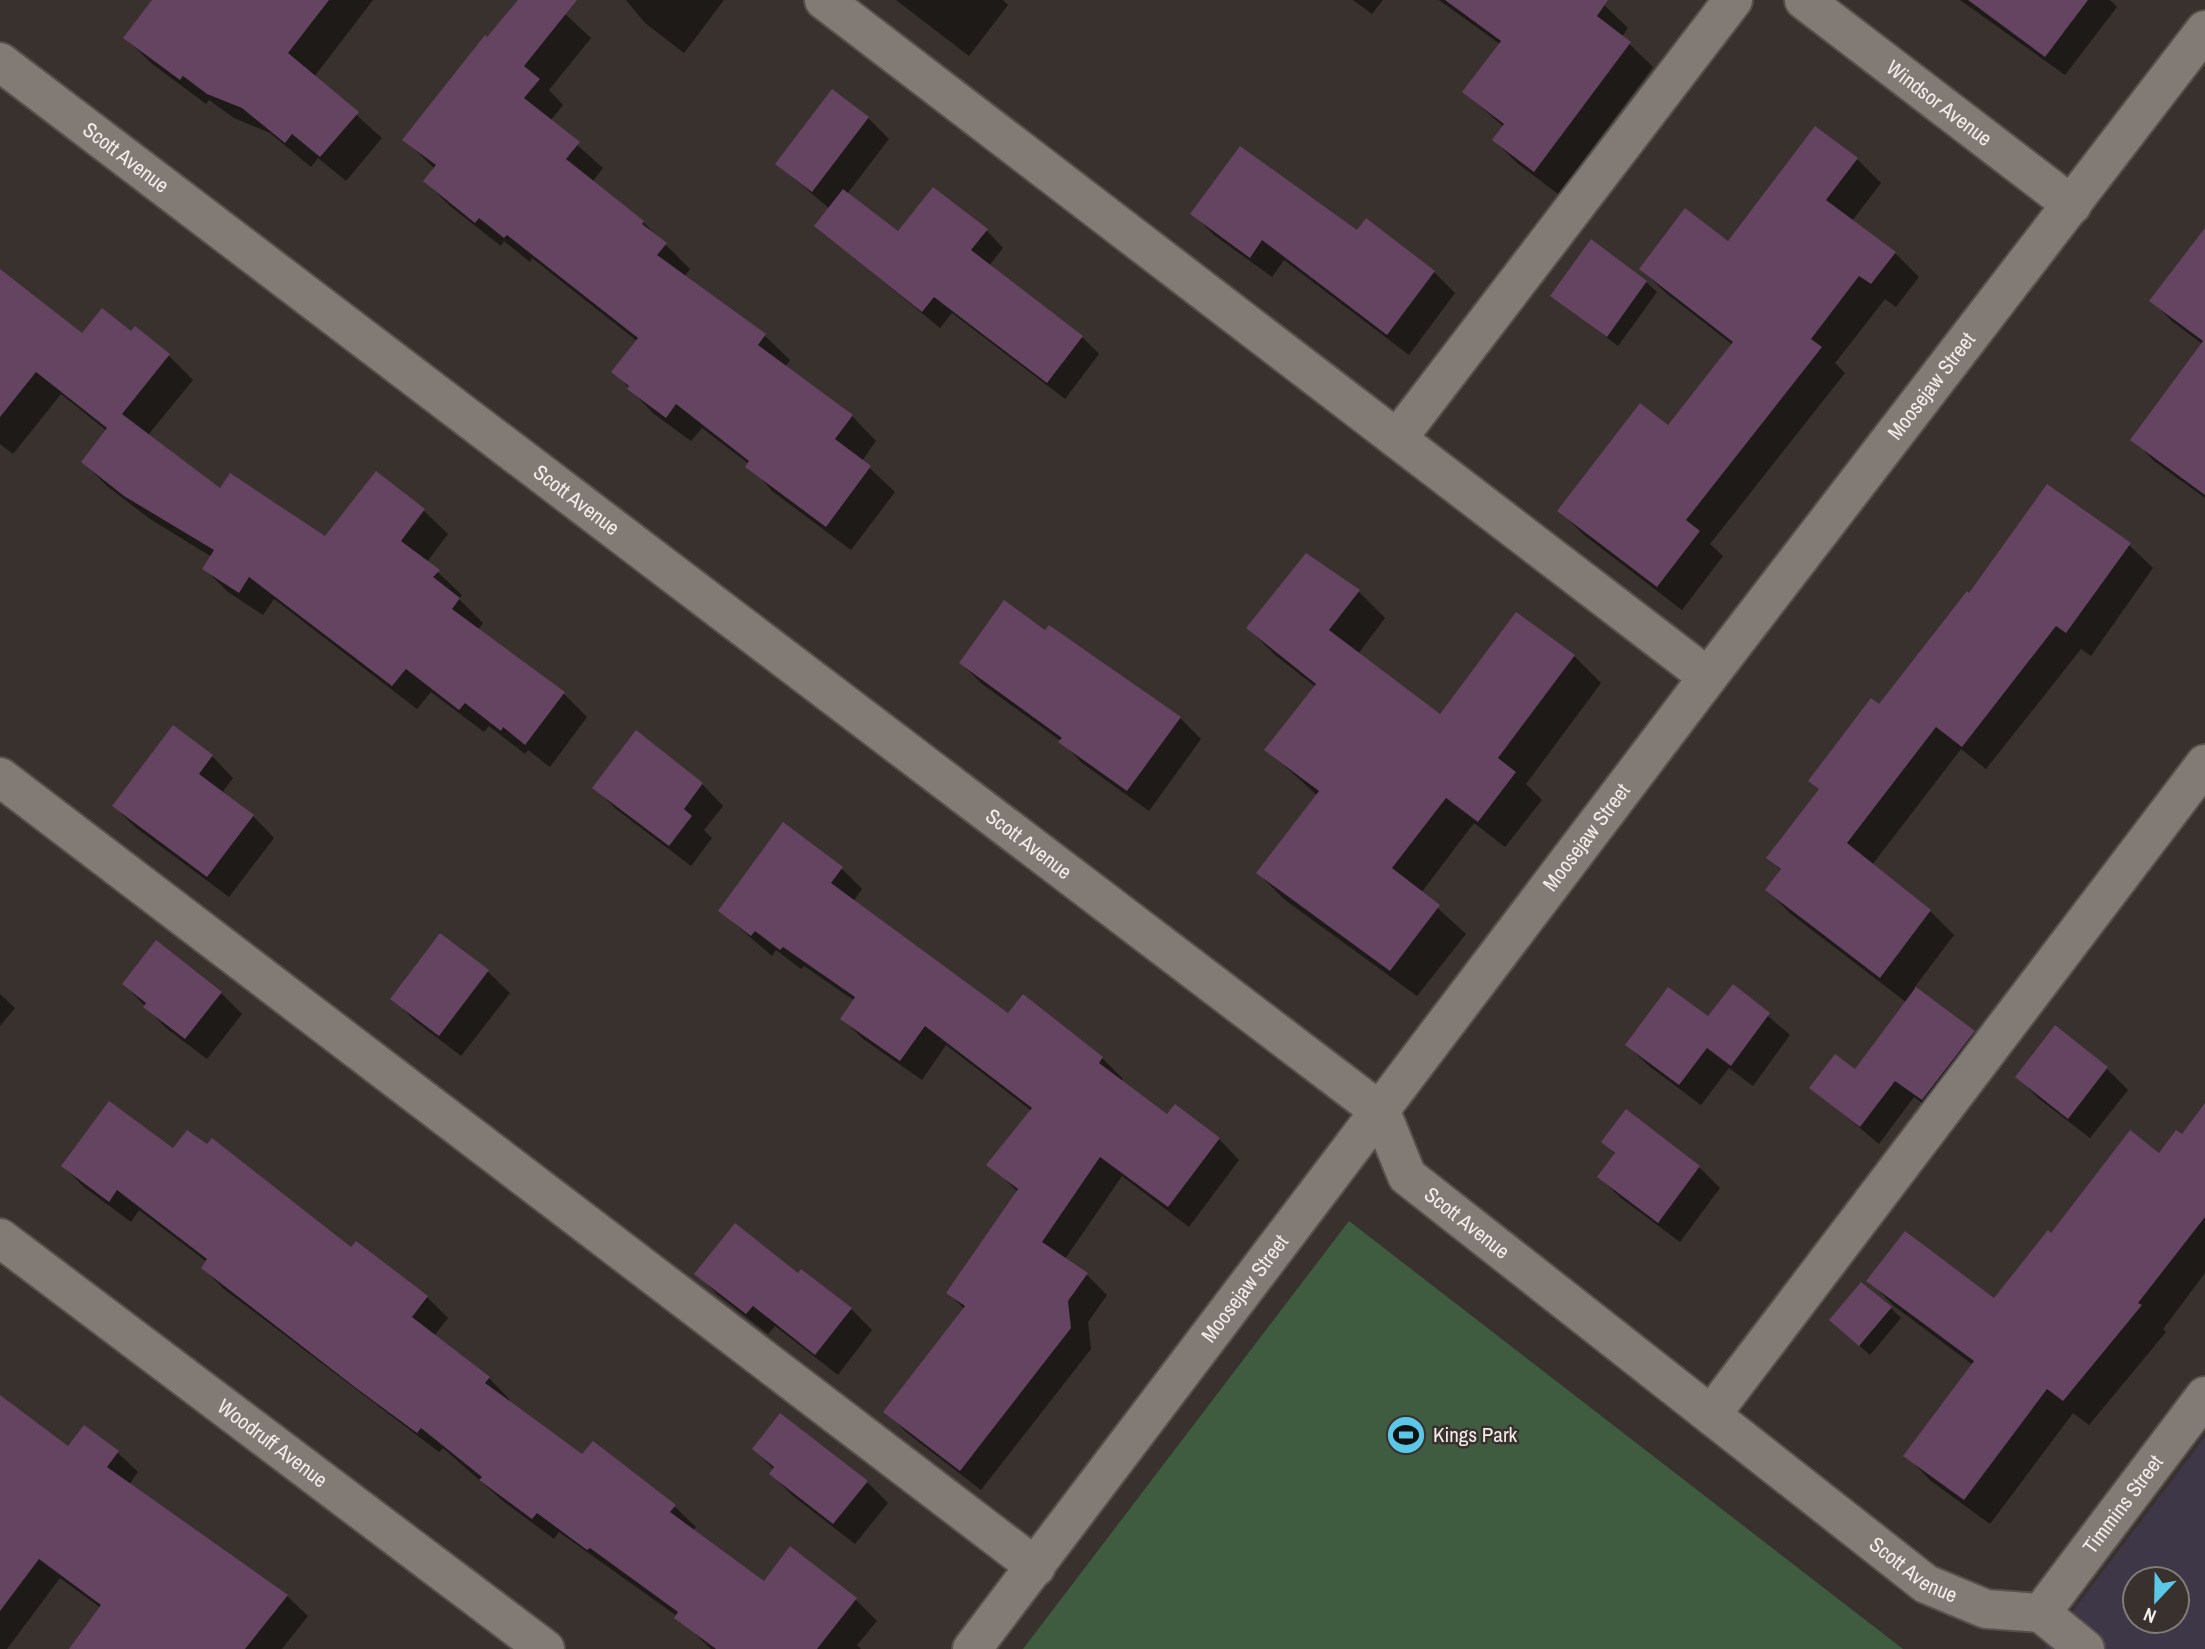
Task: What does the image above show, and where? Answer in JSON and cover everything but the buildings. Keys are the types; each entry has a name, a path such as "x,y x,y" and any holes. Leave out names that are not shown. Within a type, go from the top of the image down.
{"street":[{"path":"824,0 1708,677"},
{"path":"1397,439 1733,0"},
{"name":"Windsor Avenue","path":"1804,0 2072,205"},
{"name":"Moosejaw Street","path":"972,1649 1708,677 2205,30"},
{"name":"Scott Avenue","path":"0,62 1381,1112 1407,1175 1926,1584 1986,1609 2041,1613"},
{"path":"1711,1415 2205,764"},
{"path":"0,777 1036,1567"},
{"name":"Woodruff Avenue","path":"0,1238 545,1649"},
{"name":"Timmins Street","path":"2041,1613 2205,1396"},
{"path":"2041,1613 2085,1649"}],"shaded area":[{"path":"2205,1437 2205,1649 2044,1649"}],"green space":[{"name":"Kings Park","path":"1349,1221 1903,1649 1023,1649"}],"place":[{"name":"Kings Park","path":"1406,1435"}]}
